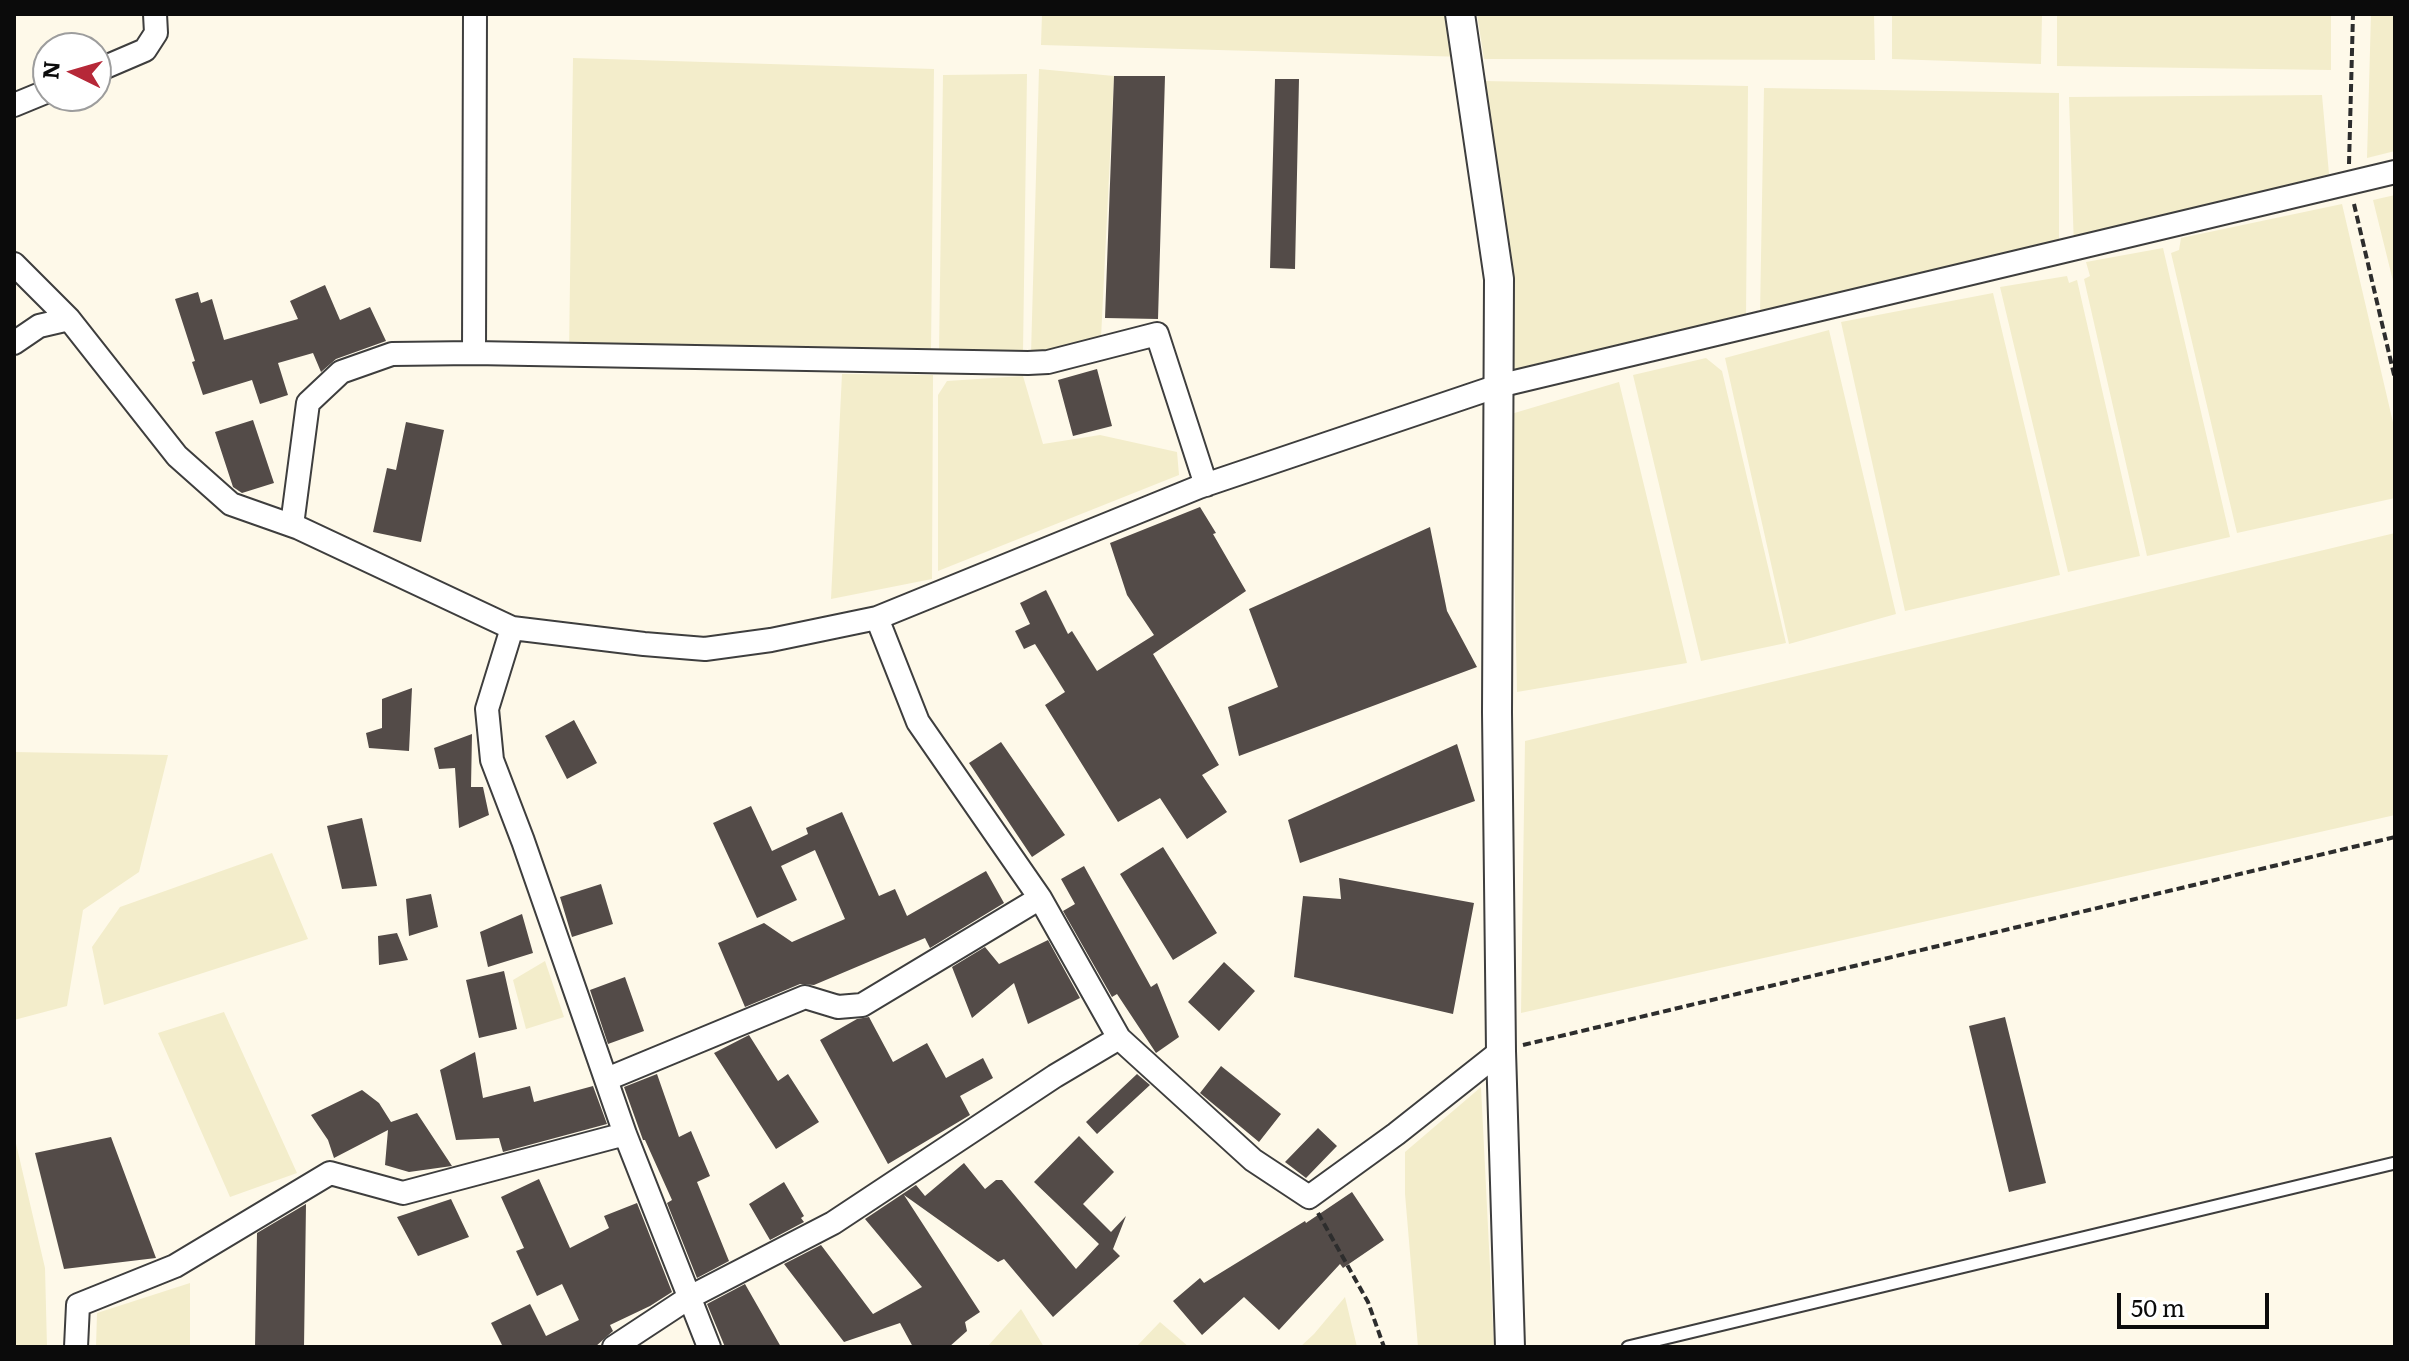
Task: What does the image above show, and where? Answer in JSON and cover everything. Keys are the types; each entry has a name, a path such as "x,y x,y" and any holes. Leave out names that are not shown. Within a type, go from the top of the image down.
{"street":[{"path":"112,64 145,50 156,33 155,14"},
{"path":"474,353 475,14"},
{"path":"1460,14 1499,279 1497,712 1501,1051 1510,1347"},
{"path":"14,264 69,319 177,456 231,504 292,525 512,628 705,649 771,640 877,618 1206,485 1498,386 2395,172"},
{"path":"14,343 39,326 69,319"},
{"path":"292,525 308,403 341,372 392,354 1028,363 1048,362 1157,334 1206,485"},
{"path":"877,618 918,722 1040,898 1119,1038 1253,1160 1309,1197 1396,1134 1501,1051"},
{"path":"512,628 487,709 492,760 625,1134 709,1347"},
{"path":"607,1079 805,997 838,1007 862,1005 1040,898"},
{"path":"614,1347 690,1297 833,1223 1055,1076 1119,1038"},
{"path":"76,1347 78,1305 175,1266 330,1173 403,1193 625,1134"}],"lane":[{"path":"1628,1347 2395,1163"}],"path":[{"path":"1501,1051 2395,837"},
{"path":"1309,1197 1368,1302 1384,1347"}],"shaded area":[{"path":"1042,14 1460,14 1466,57 1041,45"},
{"path":"1477,14 1874,14 1875,60 1484,59"},
{"path":"1892,14 2042,14 2041,64 1892,59"},
{"path":"2057,14 2331,14 2331,70 2057,66"},
{"path":"2371,14 2395,14 2395,151 2367,158"},
{"path":"573,58 934,69 931,352 569,354"},
{"path":"1039,69 1114,76 1101,338 1048,362 1031,354"},
{"path":"1027,74 1023,352 939,352 943,75"},
{"path":"1483,81 1748,86 1746,318 1506,376"},
{"path":"1764,88 2059,93 2059,242 1760,314"},
{"path":"2322,95 2329,174 2074,248 2069,97"},
{"path":"2395,195 2395,289 2373,200"},
{"path":"2342,204 2395,431 2395,498 2237,533 2171,253 2179,250 2181,238"},
{"path":"2163,248 2230,537 2147,556 2084,279 2090,276 2086,262"},
{"path":"2067,276 2069,283 2077,280 2140,556 2068,572 2000,287"},
{"path":"1993,293 2060,575 1905,611 1841,322"},
{"path":"1829,330 1896,614 1789,644 1725,358"},
{"path":"1706,358 1722,371 1786,643 1701,661 1633,375"},
{"path":"842,374 933,375 932,579 831,599"},
{"path":"1023,376 1043,444 1100,435 1177,452 1179,475 938,571 938,395 947,381"},
{"path":"1619,382 1687,663 1517,692 1511,414"},
{"path":"2395,533 2395,815 1521,1013 1525,741"},
{"path":"14,752 168,755 139,872 83,910 67,1006 14,1020"},
{"path":"272,853 308,939 104,1005 92,947 120,907"},
{"path":"545,961 564,1017 526,1029 513,980"},
{"path":"224,1012 297,1173 230,1197 158,1033"},
{"path":"1481,1087 1494,1347 1418,1347 1405,1194 1405,1152"},
{"path":"14,1135 45,1268 47,1347 14,1347"},
{"path":"190,1283 190,1347 96,1347 97,1313"},
{"path":"1345,1297 1357,1347 1300,1347 1314,1334"},
{"path":"1021,1309 1044,1347 987,1347"},
{"path":"1160,1322 1189,1347 1136,1347"}],"building":[{"path":"1114,76 1165,76 1158,319 1105,318"},
{"path":"1275,79 1299,79 1295,269 1270,268"},
{"path":"325,285 340,320 370,307 386,341 336,359 321,372 313,353 278,363 288,395 260,404 252,380 203,395 175,299 198,292 201,303 212,299 224,340 298,319 290,301"},
{"path":"1097,369 1112,426 1073,436 1058,380"},
{"path":"253,420 274,483 242,493 233,487 215,432"},
{"path":"406,422 444,430 421,542 373,532 387,468 396,470"},
{"path":"1200,507 1246,591 1153,654 1219,765 1202,775 1227,812 1187,839 1160,798 1118,822 1045,705 1065,692 1035,644 1024,649 1015,631 1030,624 1020,603 1046,590 1068,634 1072,631 1097,671 1154,635 1127,595 1110,543"},
{"path":"1430,527 1447,611 1477,667 1239,756 1228,707 1278,687 1249,609"},
{"path":"412,688 409,751 369,748 366,733 382,728 382,699"},
{"path":"574,720 597,763 567,779 545,736"},
{"path":"472,734 471,787 483,787 489,815 459,828 455,768 439,769 434,748"},
{"path":"1001,742 1065,835 1032,857 969,763"},
{"path":"1457,744 1475,801 1300,863 1288,820"},
{"path":"751,806 772,851 808,834 806,828 842,812 879,896 895,889 907,916 986,871 1004,903 930,948 925,938 814,985 800,984 745,1007 718,943 764,923 792,942 845,919 815,850 781,866 797,900 757,918 713,823"},
{"path":"362,818 377,886 342,889 327,826"},
{"path":"1163,847 1217,933 1173,960 1120,874"},
{"path":"1084,866 1151,987 1157,983 1179,1037 1156,1053 1117,994 1112,997 1063,911 1075,904 1061,879"},
{"path":"1339,878 1474,903 1453,1014 1294,977 1303,896 1341,899"},
{"path":"601,884 613,924 572,937 560,897"},
{"path":"431,894 438,927 409,936 406,899"},
{"path":"522,914 533,953 488,967 480,932"},
{"path":"397,933 408,960 379,965 378,936"},
{"path":"1048,940 1080,998 1028,1024 1014,983 972,1018 952,967 985,947 999,964"},
{"path":"1224,962 1255,991 1219,1031 1188,1002"},
{"path":"504,971 517,1029 479,1038 466,980"},
{"path":"625,977 644,1031 608,1044 590,990"},
{"path":"869,1017 893,1062 927,1043 946,1078 983,1058 993,1078 960,1096 970,1115 888,1164 820,1040 857,1019"},
{"path":"2005,1017 2046,1183 2009,1192 1969,1026"},
{"path":"749,1035 778,1081 788,1074 819,1122 776,1149 714,1053"},
{"path":"475,1052 483,1098 530,1086 534,1102 593,1086 607,1124 503,1152 499,1138 456,1140 440,1070"},
{"path":"1221,1066 1281,1114 1259,1142 1200,1093"},
{"path":"657,1074 679,1137 691,1131 710,1176 697,1182 729,1261 697,1278 667,1203 672,1200 643,1140 624,1087"},
{"path":"1137,1074 1150,1085 1097,1134 1086,1122"},
{"path":"362,1090 379,1103 391,1122 417,1113 452,1166 409,1172 385,1165 388,1130 334,1158 328,1140 311,1115"},
{"path":"1318,1128 1337,1146 1306,1178 1285,1162"},
{"path":"1079,1136 1114,1172 1083,1204 1111,1232 1126,1216 1113,1249 1120,1256 1053,1317 1004,1259 998,1262 904,1195 980,1312 965,1322 967,1331 949,1347 913,1347 900,1323 844,1342 784,1264 821,1245 873,1314 922,1287 865,1219 916,1185 925,1196 964,1163 985,1189 996,1180 1002,1180 1076,1269 1099,1244 1034,1182"},
{"path":"111,1137 156,1258 64,1269 35,1153"},
{"path":"539,1179 570,1248 609,1228 604,1216 637,1203 672,1292 610,1325 613,1331 595,1347 503,1347 491,1323 530,1304 546,1336 579,1320 562,1284 537,1296 516,1251 524,1248 501,1197"},
{"path":"784,1182 804,1216 801,1218 804,1222 770,1240 749,1204"},
{"path":"1352,1192 1384,1240 1343,1268 1340,1264 1279,1330 1244,1297 1202,1335 1173,1301 1200,1278 1204,1283"},
{"path":"451,1199 469,1237 418,1256 397,1217"},
{"path":"306,1204 304,1347 255,1347 257,1233"},
{"path":"745,1284 781,1347 725,1347 707,1304"}]}
